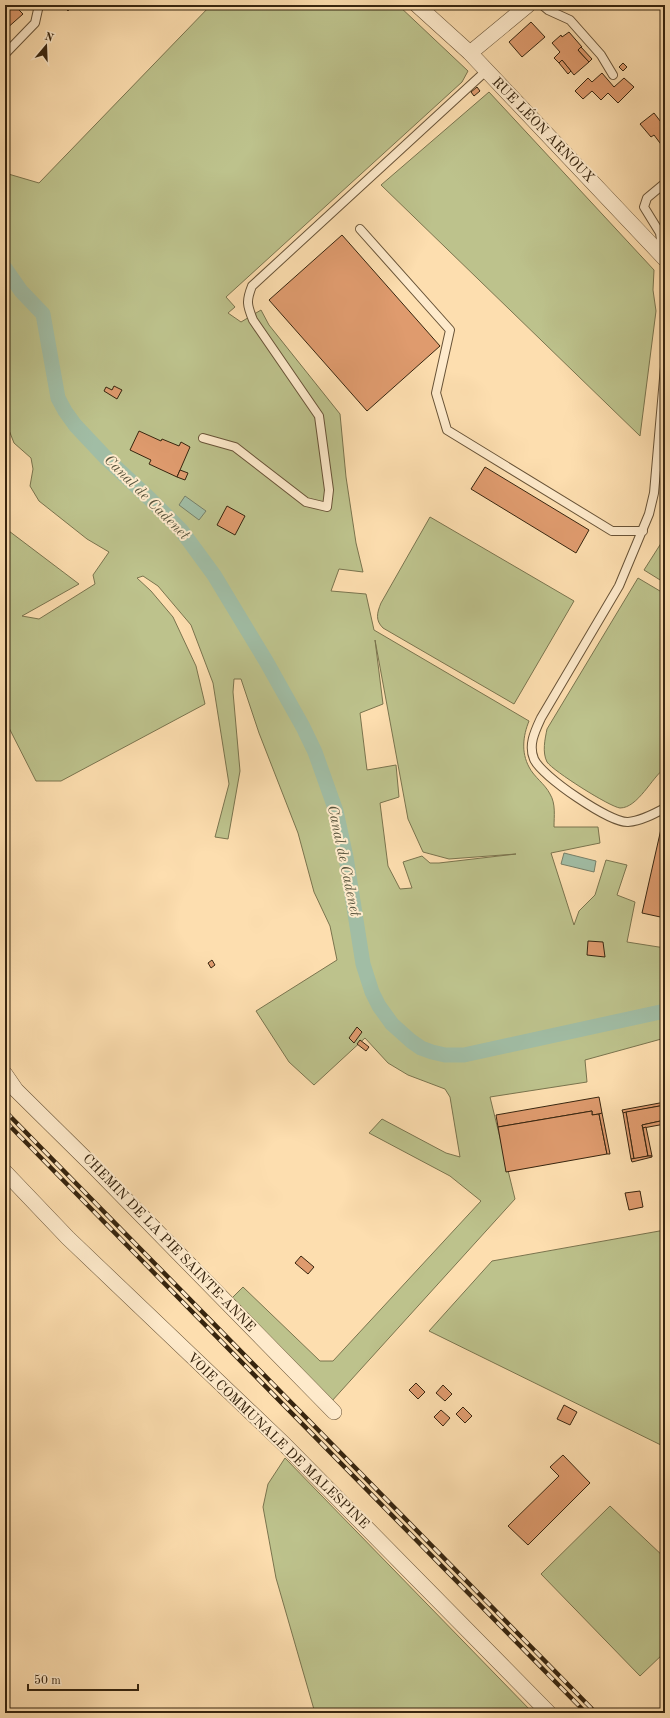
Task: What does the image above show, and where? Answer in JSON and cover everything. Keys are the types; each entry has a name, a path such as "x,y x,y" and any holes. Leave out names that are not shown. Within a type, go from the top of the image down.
{"street":[{"name":"RUE LÉON ARNOUX","path":"417,5 470,53 664,259"},
{"path":"470,53 528,5"},
{"name":"CHEMIN DE LA PIE SAINTE-ANNE","path":"5,1074 16,1090 334,1412"},
{"name":"VOIE COMMUNALE DE MALESPINE","path":"5,1172 68,1238 285,1445 550,1713"}],"lane":[{"path":"5,54 35,23 39,5"},
{"path":"542,5 548,10 570,20 601,55 613,75"},
{"path":"203,438 235,448 306,502 327,507 329,490 319,416 253,320 248,306 248,297 252,286 486,70"},
{"path":"664,259 660,233 644,207 647,198 665,183"},
{"path":"360,229 450,330 436,393 447,430 612,531 642,531"},
{"path":"665,367 654,493 642,531 619,586 541,718 535,731 531,749 534,759 546,775 582,800 615,818 627,822 647,817 665,808"}],"green space":[{"path":"211,5 398,5 468,71 462,82 226,297 235,307 228,313 241,322 261,310 269,325 340,414 346,477 356,543 363,572 339,569 331,591 366,594 374,630 529,721 524,738 526,761 531,771 548,790 552,798 554,827 598,827 600,843 551,853 574,925 579,911 595,895 606,860 627,865 617,895 635,902 627,942 665,948 665,1038 585,1060 587,1082 490,1097 515,1199 331,1402 230,1300 243,1287 320,1361 333,1361 481,1201 450,1176 369,1133 382,1119 446,1153 460,1157 450,1097 445,1089 408,1075 388,1063 365,1038 314,1085 289,1062 256,1011 337,960 330,926 314,892 298,833 259,733 241,679 234,679 233,692 240,771 228,839 215,837 229,784 213,683 191,625 158,586 143,576 137,578 151,591 173,617 196,666 205,704 61,781 36,781 5,720 5,528 79,584 22,616 39,619 95,584 93,575 109,552 87,539 39,501 30,486 33,469 31,458 14,443 7,425 5,425 5,173 39,183","holes":["375,640 408,819 423,852 449,859 516,854 439,863 430,863 422,856 403,862 412,888 400,889 388,866 380,803 399,797 396,765 367,770 360,713 383,704"]},
{"path":"489,92 654,270 653,290 656,311 640,436 381,185"},
{"path":"430,517 574,601 514,704 380,625 378,613 381,603"},
{"path":"665,537 665,583 644,570"},
{"path":"638,578 665,594 665,768 639,798 627,807 620,808 605,802 551,767 545,758 544,746 547,729"},
{"path":"665,1230 665,1447 429,1331 492,1261"},
{"path":"285,1458 533,1713 315,1713 276,1578 263,1507 268,1484"},
{"path":"610,1506 665,1558 665,1652 640,1676 541,1574"}],"shaded area":[{"path":"185,496 206,511 199,520 179,505"},
{"path":"564,853 596,861 594,872 561,864"}],"building":[{"path":"5,5 14,5 23,14 5,30"},
{"path":"62,5 73,5 68,11"},
{"path":"531,22 545,37 522,57 509,42"},
{"path":"569,32 582,47 578,50 589,62 574,75 562,60 559,63 554,58 560,52 552,43 561,35 562,37"},
{"path":"581,47 592,59 589,62 578,50"},
{"path":"562,60 571,71 568,74 559,63"},
{"path":"623,63 627,67 623,71 619,67"},
{"path":"602,73 614,87 624,78 634,87 618,103 608,93 601,100 592,91 583,99 575,91 588,78 592,82"},
{"path":"477,87 480,91 474,96 471,92"},
{"path":"654,113 664,126 665,125 665,145 663,147 654,135 651,137 640,124"},
{"path":"342,235 440,346 367,411 269,300"},
{"path":"114,386 122,390 117,399 104,391 106,387 112,390"},
{"path":"139,431 161,441 162,439 179,446 181,442 190,447 177,477 149,464 151,460 130,450"},
{"path":"485,467 589,530 576,553 471,489"},
{"path":"180,470 188,473 185,480 177,477"},
{"path":"227,506 245,516 235,535 217,525"},
{"path":"661,829 665,829 665,918 642,913"},
{"path":"588,941 603,942 605,957 587,955"},
{"path":"212,960 215,965 211,968 208,963"},
{"path":"357,1027 362,1032 354,1043 349,1038"},
{"path":"360,1040 369,1047 366,1051 357,1044"},
{"path":"599,1097 602,1113 599,1114 592,1115 592,1111 498,1127 496,1115"},
{"path":"665,1102 665,1105 623,1113 622,1110"},
{"path":"665,1105 665,1120 642,1125 648,1156 634,1159 626,1112"},
{"path":"592,1111 592,1115 599,1114 607,1154 506,1172 498,1127"},
{"path":"626,1112 634,1159 631,1159 623,1113"},
{"path":"602,1113 610,1154 607,1154 599,1114"},
{"path":"665,1120 665,1124 643,1128 642,1125"},
{"path":"646,1127 652,1156 648,1156 643,1128"},
{"path":"648,1156 652,1157 632,1162 631,1159"},
{"path":"640,1191 643,1207 629,1210 625,1193"},
{"path":"301,1256 314,1267 308,1274 295,1263"},
{"path":"416,1383 425,1392 418,1399 409,1390"},
{"path":"443,1385 452,1394 445,1401 436,1393"},
{"path":"564,1405 577,1412 570,1425 557,1419"},
{"path":"463,1407 472,1416 465,1423 456,1414"},
{"path":"441,1410 450,1418 443,1426 434,1417"},
{"path":"563,1455 590,1483 528,1545 508,1526 559,1476 550,1467"}],"waterway":[{"name":"Canal de Cadenet","path":"5,268 21,291 43,314 58,398 65,411 75,425 107,459 181,530 214,575 266,661 303,727 315,752 336,811 346,857 363,964 372,992 379,1006 392,1024 421,1048 445,1055 464,1055 665,1011"}],"railway":[{"path":"5,1111 596,1713"},
{"path":"5,1121 586,1713"}]}
